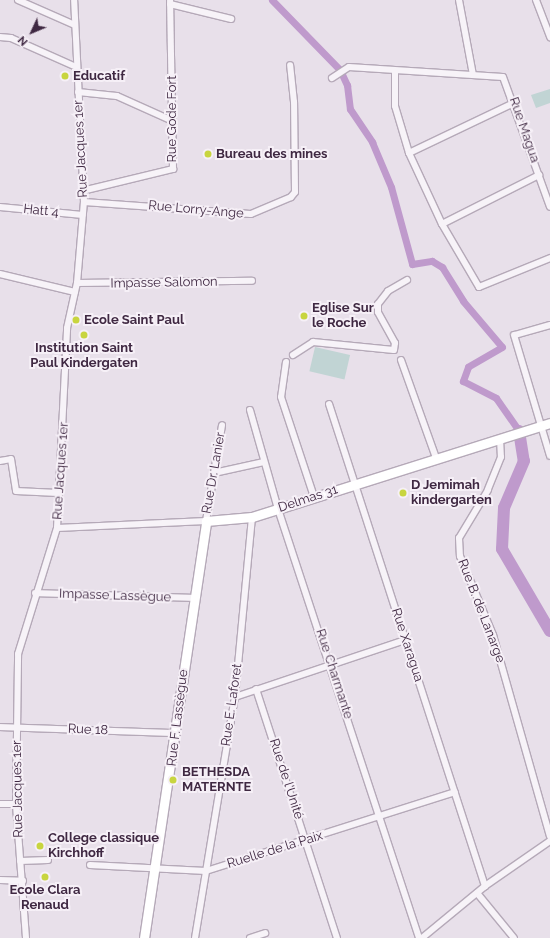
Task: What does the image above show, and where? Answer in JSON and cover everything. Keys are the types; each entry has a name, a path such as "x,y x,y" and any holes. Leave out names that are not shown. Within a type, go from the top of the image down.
{"street":[{"path":"18,0 75,25"},
{"name":"Rue Jacques 1er","path":"26,938 23,880 20,861 16,804 18,654 35,593 57,528 58,493 66,419 67,328 77,282 84,202 82,191 74,0"},
{"path":"332,78 349,67 394,72 472,75 458,0"},
{"path":"536,0 550,37"},
{"path":"170,2 232,19"},
{"name":"Rue Gode Fort","path":"82,191 172,169 173,121 170,2"},
{"path":"0,37 11,38 76,67"},
{"name":"Rue Lorry-Ange","path":"84,202 251,214 291,197 295,192 294,102 290,65"},
{"path":"394,72 395,106 410,153 442,224 479,286 550,258"},
{"name":"Rue Magua","path":"472,75 503,77 514,103 550,207"},
{"path":"78,92 117,96 173,121"},
{"path":"410,153 514,103"},
{"path":"442,224 539,175"},
{"name":"Hatt 4","path":"0,207 83,215"},
{"path":"0,274 74,292"},
{"path":"293,355 313,342 394,350 395,344 378,312 378,304 388,291 407,280"},
{"name":"Impasse Salomon","path":"77,282 252,281"},
{"path":"550,325 514,336 546,424 550,456"},
{"path":"402,360 436,458"},
{"path":"286,362 281,397 314,497"},
{"name":"Rue Xaragua","path":"329,404 486,886"},
{"name":"Rue Charmante","path":"250,410 278,509 332,664 379,818 419,938"},
{"name":"Delmas 31","path":"57,528 206,521 252,517 355,483 546,424"},
{"name":"Rue Dr. Lanier","path":"206,521 222,425"},
{"name":"Rue B. de Lanarge","path":"500,438 501,457 488,490 460,538 460,556 493,635 550,836"},
{"path":"0,461 11,459 16,491 58,493"},
{"path":"214,473 264,462"},
{"name":"Rue E. Laforet","path":"195,938 235,697 252,517"},
{"name":"Rue F. Lassègue","path":"144,938 157,869 206,521"},
{"name":"Impasse Lassègue","path":"35,593 194,598"},
{"path":"235,697 405,640"},
{"name":"Rue de l'Unité","path":"256,689 338,938"},
{"name":"Rue 18","path":"0,727 17,726 176,733"},
{"name":"Ruelle de la Paix","path":"90,865 206,871 306,842 455,792"},
{"path":"0,804 16,804"},
{"path":"422,938 486,886 550,841"},
{"path":"20,861 48,860"},
{"path":"0,880 23,880"},
{"path":"478,893 514,938"},
{"path":"250,938 265,933"}],"shaded area":[{"path":"550,89 550,103 536,108 531,95"},
{"path":"315,347 350,355 344,379 309,371"}],"waterway":[{"path":"272,0 340,70 347,85 350,109 372,142 391,187 412,264 432,261 442,267 463,301 502,347 468,367 463,381 496,398 519,431"},
{"path":"519,431 524,461 504,508 502,549 550,631"}],"place":[{"name":"Educatif","path":"65,76"},
{"name":"Bureau des mines","path":"208,154"},
{"name":"Eglise Sur le Roche","path":"304,316"},
{"name":"Ecole Saint Paul","path":"76,320"},
{"name":"Institution Saint Paul Kindergaten","path":"84,335"},
{"name":"D Jemimah kindergarten","path":"403,493"},
{"name":"BETHESDA MATERNTE","path":"173,780"},
{"name":"College classique Kirchhoff","path":"40,846"},
{"name":"Ecole Clara Renaud","path":"45,877"}]}
